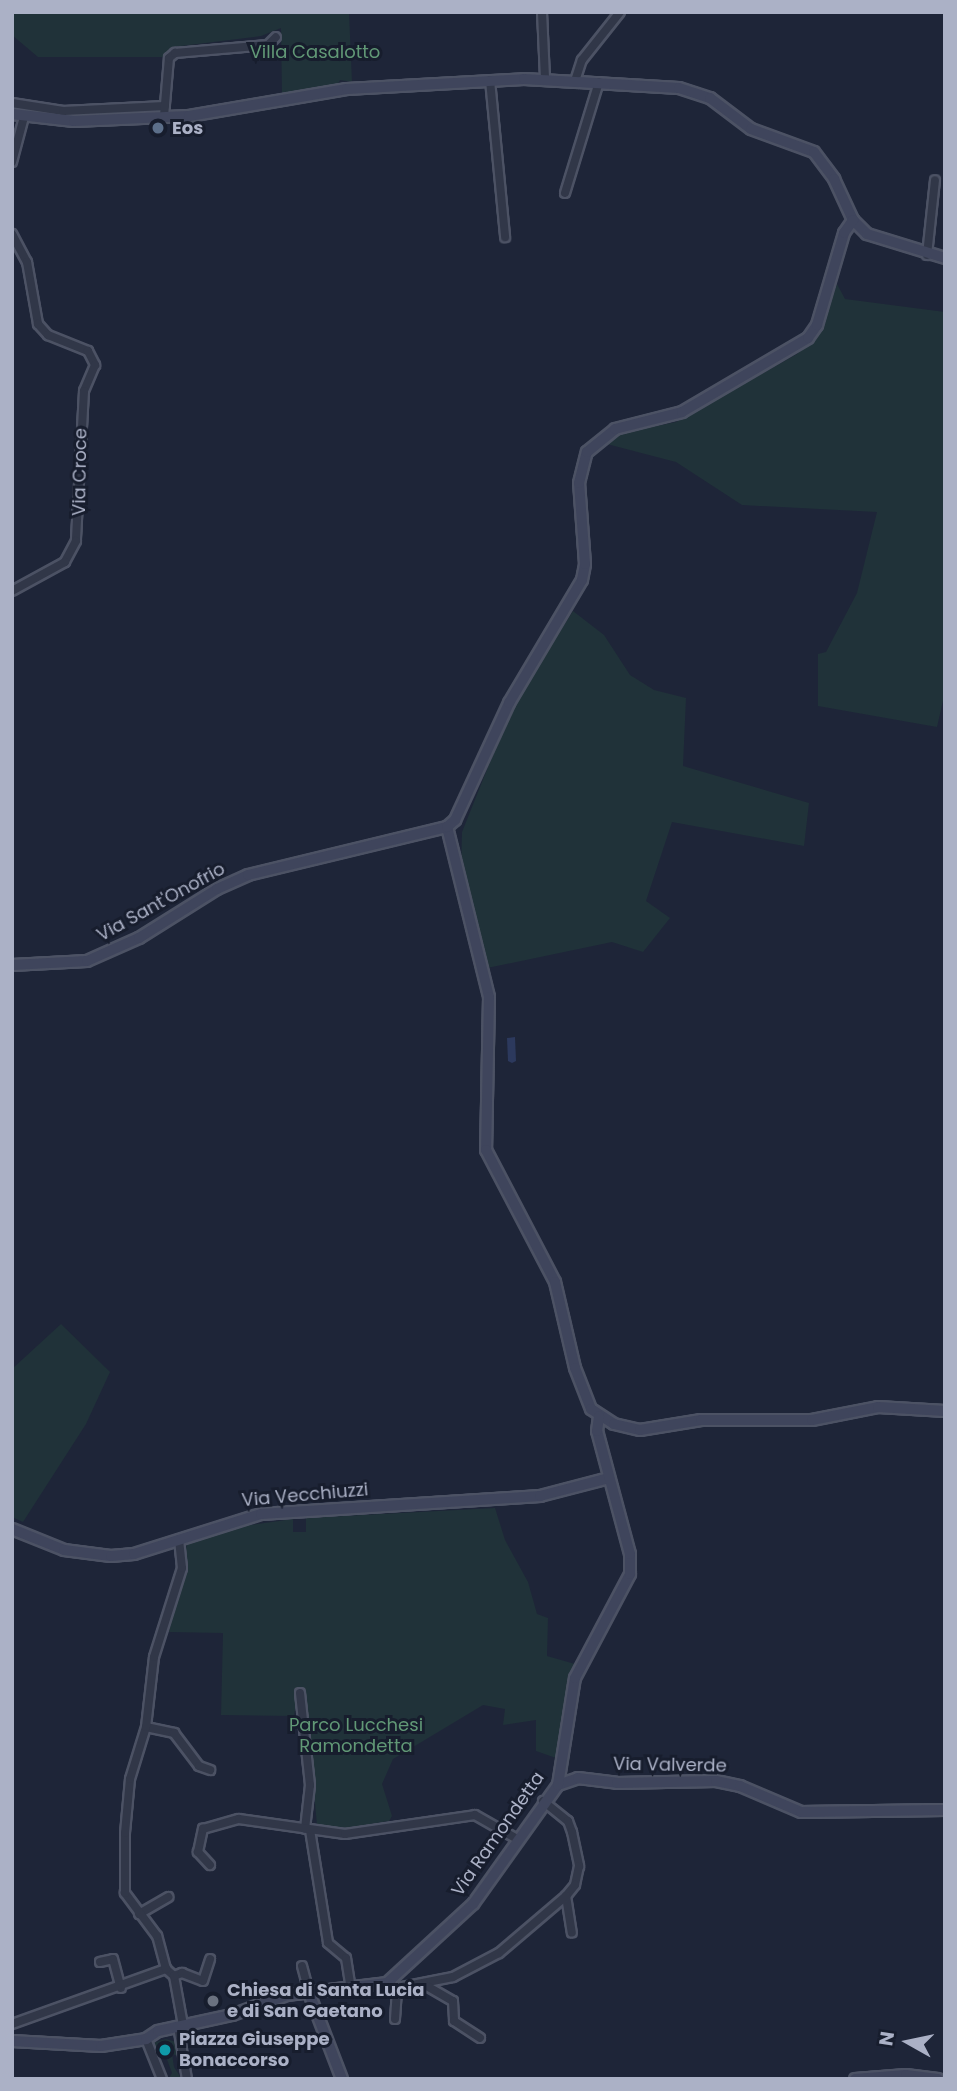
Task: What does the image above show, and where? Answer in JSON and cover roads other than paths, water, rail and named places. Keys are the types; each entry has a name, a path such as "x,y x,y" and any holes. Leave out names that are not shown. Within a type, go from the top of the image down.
{"street":[{"path":"542,12 545,79"},
{"path":"575,81 582,60 620,12"},
{"path":"165,111 169,58 175,53 268,45 276,37"},
{"path":"12,103 53,110 213,114 347,89 491,80 545,79 693,90 751,129 814,152 834,179 853,220 876,238 927,255 945,258"},
{"path":"491,80 505,237"},
{"path":"565,193 597,102 599,82"},
{"path":"12,162 18,115 74,121 165,111"},
{"path":"927,255 935,180"},
{"path":"447,827 462,815 509,703 582,580 585,564 579,483 587,452 615,429 682,412 808,338 817,325 844,233 853,220"},
{"name":"Via Croce","path":"12,234 27,262 38,324 48,335 88,351 95,365 83,391 76,541 65,562 12,591"},
{"name":"Via Sant'Onofrio","path":"12,965 87,961 139,939 217,889 248,875 447,827"},
{"name":"Via Ramondetta","path":"392,1986 473,1904 543,1801 558,1785 575,1678 630,1574 630,1554 597,1431 598,1416 575,1368 555,1282 486,1150 483,1121 490,1044 489,997 447,827"},
{"path":"598,1416 640,1430 701,1420 812,1420 878,1406 945,1411"},
{"name":"Via Vecchiuzzi","path":"12,1530 64,1550 111,1556 261,1514 529,1497 609,1478"},
{"path":"179,1539 182,1568 154,1657 146,1727 130,1779 126,1817 125,1893 157,1936 166,1969 174,1976 187,2079"},
{"path":"300,1693 310,1785 307,1829 325,1905 328,1943 346,1958 351,1989"},
{"path":"146,1727 174,1733 199,1766 210,1770"},
{"name":"Via Valverde","path":"558,1785 578,1778 617,1783 716,1781 740,1786 801,1812 945,1810"},
{"path":"12,2041 89,2048 146,2039 181,2025 232,2015 287,1995 425,1985 499,1953 566,1896 579,1876 568,1821 543,1801"},
{"path":"210,1865 198,1852 207,1826 239,1819 345,1834 475,1815 517,1839"},
{"path":"566,1896 572,1933"},
{"path":"139,1914 168,1897"},
{"path":"100,1962 113,1959 121,1988"},
{"path":"174,1976 182,1973 203,1981 210,1959"},
{"path":"302,1966 309,1993 342,2079"},
{"path":"12,2024 121,1988 166,1969"},
{"path":"425,1985 453,2001 454,2021 480,2038"},
{"path":"392,1986 395,2019"},
{"path":"146,2039 162,2079"},
{"path":"855,2079 906,2075 938,2079"}],"water":[{"path":"515,1037 516,1061 512,1063 508,1061 507,1038"}],"place":[{"name":"Eos","path":"158,128"},
{"name":"Chiesa di Santa Lucia e di San Gaetano","path":"213,2001"},
{"name":"Piazza Giuseppe Bonaccorso","path":"165,2050"}],"park label":[{"name":"Villa Casalotto","path":"315,52"},
{"name":"Parco Lucchesi Ramondetta","path":"356,1736"}]}
